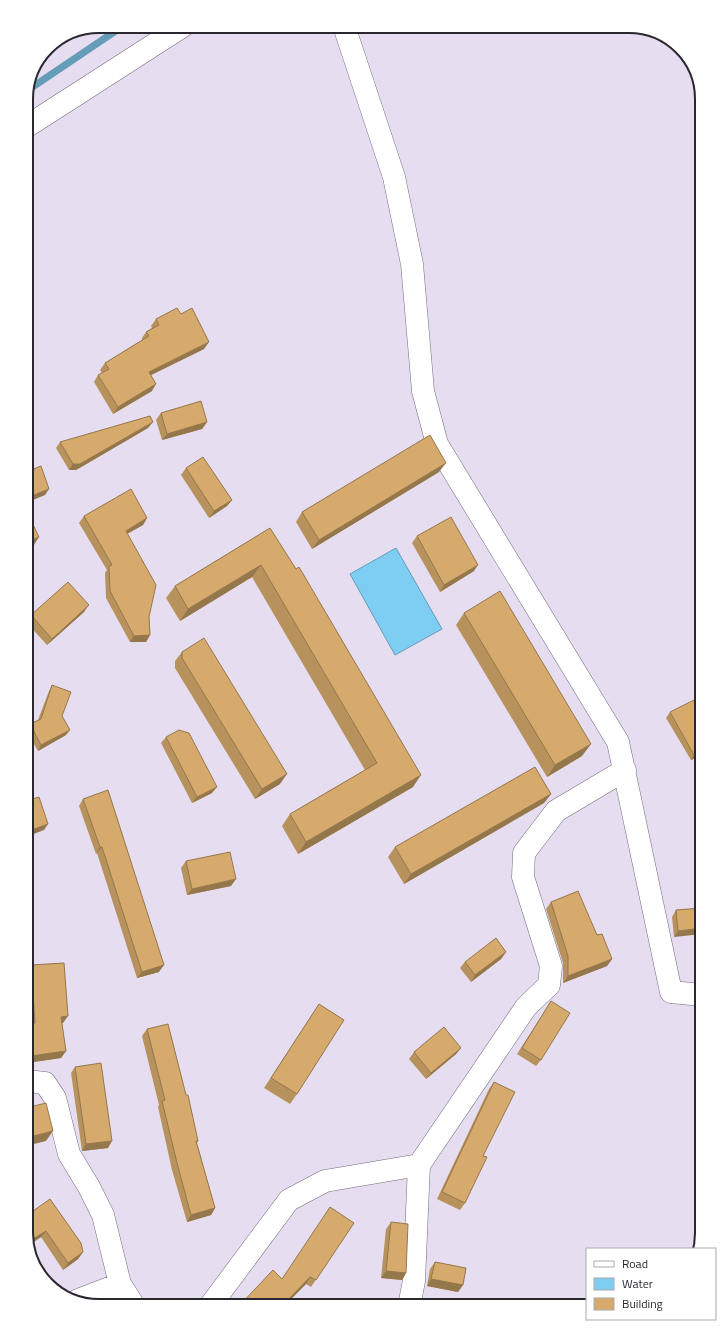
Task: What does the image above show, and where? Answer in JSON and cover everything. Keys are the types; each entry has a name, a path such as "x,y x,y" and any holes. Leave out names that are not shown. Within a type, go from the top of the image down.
{"street":[{"path":"33,122 172,33"},
{"path":"346,33 394,177 412,264 423,391 437,444 618,742 625,770 636,833 671,992 695,995"},
{"path":"410,1299 414,1281 419,1165 526,1007 549,985 551,966 523,877 524,853 556,811 625,770"},
{"path":"33,1082 44,1083 55,1098 69,1154 89,1187 103,1216 120,1284 130,1299"},
{"path":"215,1299 289,1200 325,1181 419,1165"},
{"path":"85,1297 120,1284"}],"water":[{"path":"396,548 442,629 395,655 350,574"}],"building":[{"path":"177,308 181,314 192,308 209,342 149,372 156,384 118,407 98,375 109,369 105,363 149,336 146,332 159,325 156,319"},
{"path":"201,401 207,422 167,434 161,413"},
{"path":"150,416 153,422 80,464 73,464 60,442"},
{"path":"430,435 446,463 319,540 302,512"},
{"path":"203,457 232,500 214,511 186,468"},
{"path":"41,466 49,489 33,495 33,469"},
{"path":"131,489 147,518 126,531 156,585 149,617 150,635 134,636 110,591 109,566 112,565 84,516"},
{"path":"451,517 478,565 444,585 417,536"},
{"path":"33,525 39,537 33,540"},
{"path":"270,528 296,569 299,567 421,775 306,842 290,814 377,763 261,565 188,609 175,586"},
{"path":"68,582 89,605 52,639 33,617 33,613"},
{"path":"500,591 591,744 555,765 464,613"},
{"path":"204,638 287,774 262,789 182,658 182,652"},
{"path":"52,685 71,692 62,716 70,730 41,745 33,730 33,723 41,719"},
{"path":"695,700 695,754 694,755 670,712"},
{"path":"179,730 189,733 217,787 197,797 166,737"},
{"path":"535,767 551,794 411,874 395,847"},
{"path":"108,790 164,965 142,972 102,847 100,847 83,799"},
{"path":"39,797 48,824 33,829 33,799"},
{"path":"230,852 236,879 192,889 186,861"},
{"path":"578,891 597,935 602,934 612,959 568,976 568,956 551,902"},
{"path":"695,909 695,929 678,931 676,910"},
{"path":"496,938 506,952 475,975 465,962"},
{"path":"64,963 68,1016 61,1017 66,1051 33,1056 33,1023 35,1023 33,965"},
{"path":"551,1001 570,1013 541,1060 522,1048"},
{"path":"319,1004 344,1020 297,1094 271,1078"},
{"path":"168,1024 186,1095 188,1095 198,1141 196,1141 215,1208 191,1215 162,1101 165,1100 147,1029"},
{"path":"444,1027 461,1048 431,1073 414,1052"},
{"path":"101,1063 112,1141 86,1144 75,1067"},
{"path":"494,1082 515,1092 483,1156 487,1157 465,1203 442,1192"},
{"path":"46,1103 53,1131 33,1136 33,1106"},
{"path":"50,1199 81,1243 83,1252 68,1263 46,1231 33,1239 33,1211"},
{"path":"330,1207 354,1223 316,1280 310,1277 289,1299 246,1299 273,1270 282,1279"},
{"path":"391,1222 408,1224 406,1273 386,1271"},
{"path":"435,1262 466,1268 463,1285 431,1279"}],"waterway":[{"path":"34,86 113,33"}]}
